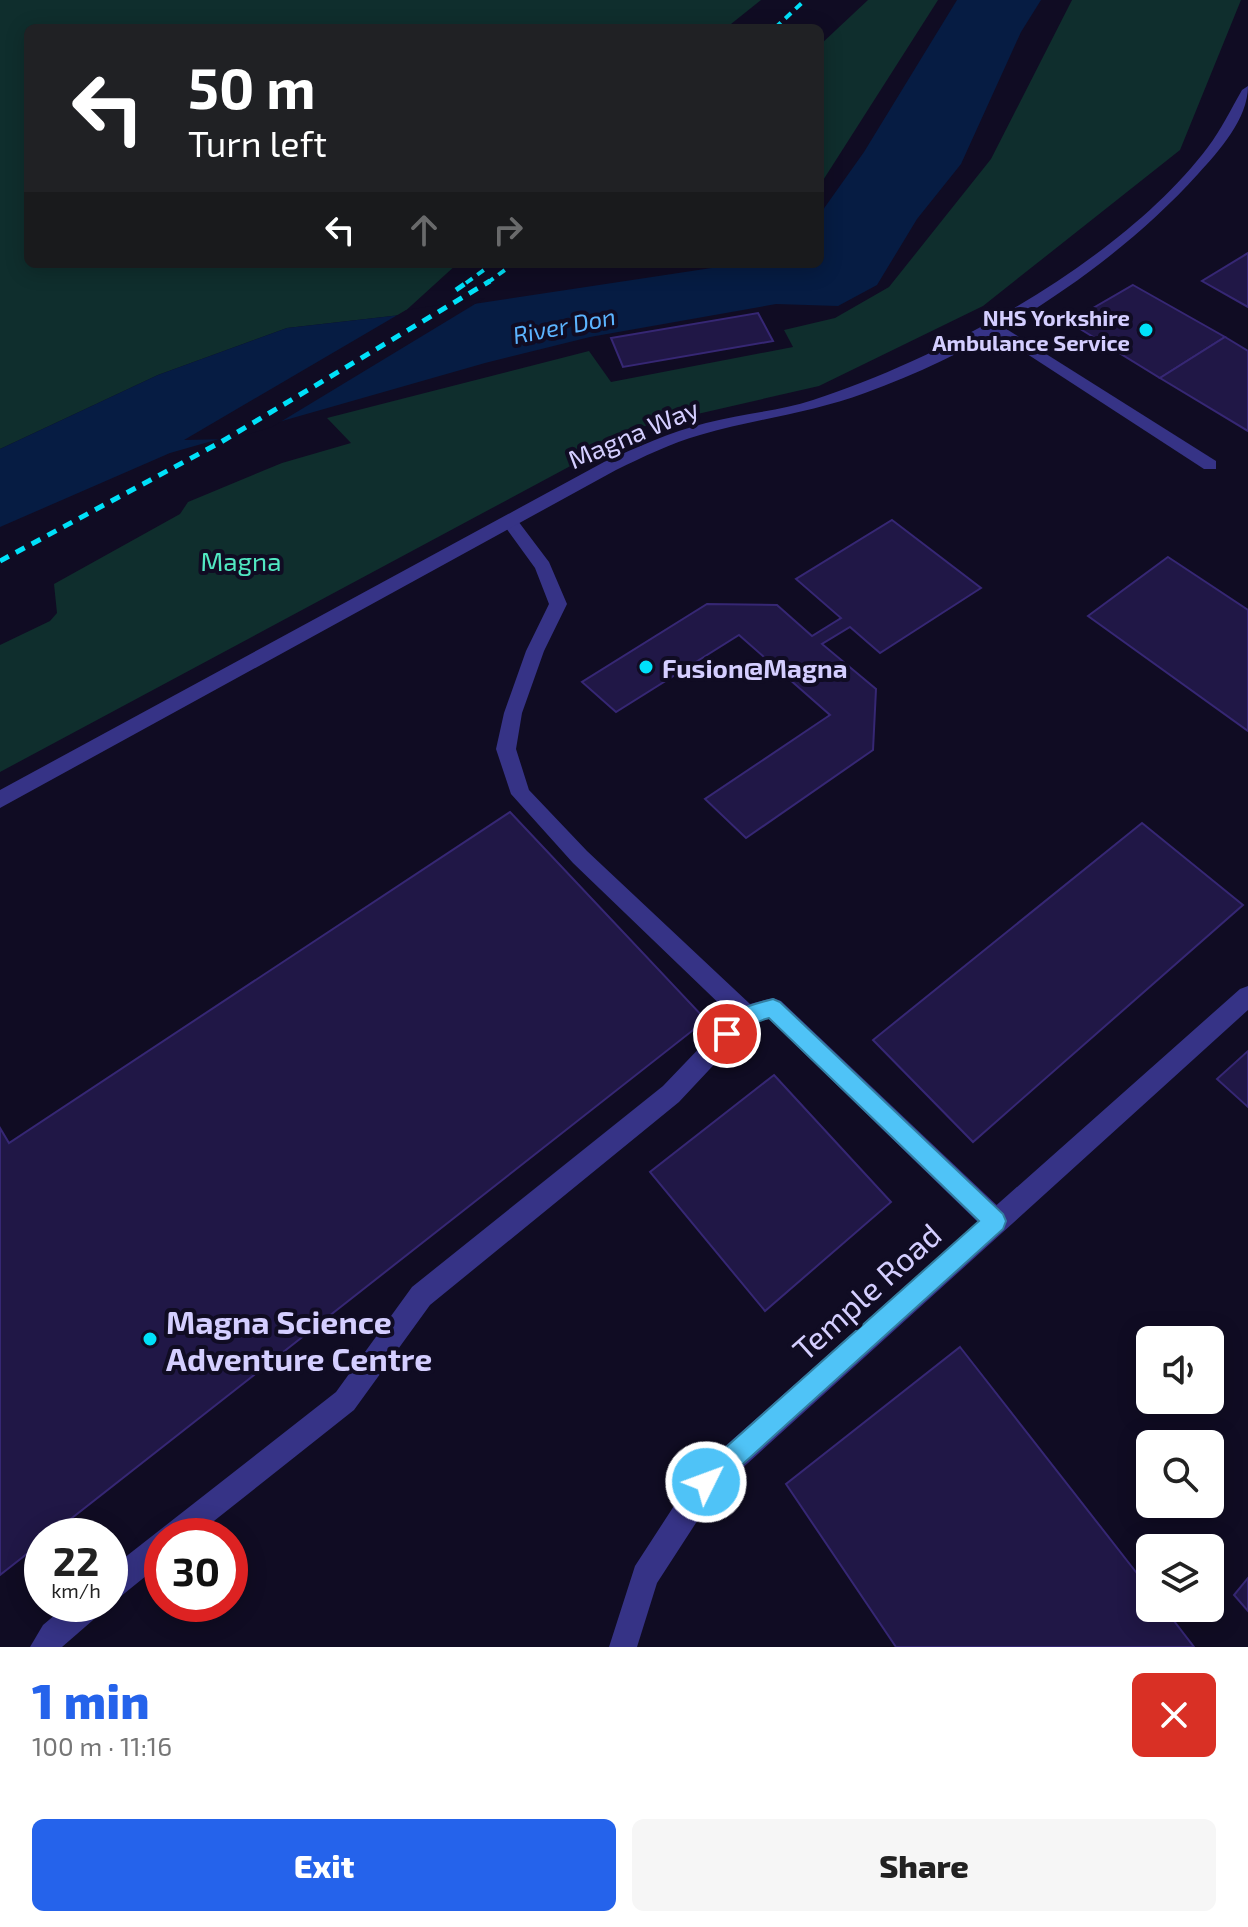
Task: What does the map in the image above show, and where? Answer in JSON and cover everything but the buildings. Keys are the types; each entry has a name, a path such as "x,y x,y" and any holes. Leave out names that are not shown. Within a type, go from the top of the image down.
{"street":[{"name":"Magna Way","path":"0,800 610,466 680,436 812,406 888,379 992,325 1048,293 1163,204 1209,156 1248,90"},
{"path":"992,325 1210,465"},
{"path":"509,521 543,566 558,604 535,651 513,713 506,749 521,794 580,857 746,1015"},
{"name":"Temple Road","path":"623,1647 645,1576 706,1482 1248,996"},
{"path":"196,1518 345,1401 421,1296 671,1094 746,1015 773,1008 995,1221"},
{"path":"128,1572 144,1560"},
{"path":"44,1647 69,1622"}],"green space":[{"path":"0,0 761,0 731,24 24,24 24,268 453,268 401,315 287,328 158,375 0,449"},
{"path":"868,0 938,0 824,179 824,41"},
{"name":"Magna","path":"1072,0 1241,0 1180,150 983,306 819,386 645,426 0,772 0,645 50,621 57,613 54,584 180,514 188,502 282,463 351,443 327,418 589,351 611,382 793,347 784,330 835,318 889,287 991,159"}],"water":[{"name":"River Don","path":"957,0 1041,0 1021,32 961,164 917,219 877,285 838,306 776,304 590,337 485,363 170,453 0,527 0,449 158,375 287,328 401,315 712,268 824,268 824,208 864,152"}],"pier":[{"path":"485,298 272,427 232,439 184,440 406,310"}],"railway":[{"path":"779,24 805,0"},
{"path":"466,283 487,268"},
{"path":"489,282 508,268"},
{"path":"456,290 469,281"},
{"path":"0,561 221,442 489,282"}],"place":[{"name":"NHS Yorkshire Ambulance Service","path":"1146,330"},
{"name":"Fusion@Magna","path":"646,667"},
{"name":"Magna Science Adventure Centre","path":"150,1339"}],"route":[{"path":"706,1482 995,1221 773,1008 746,1015 727,1034"}]}
